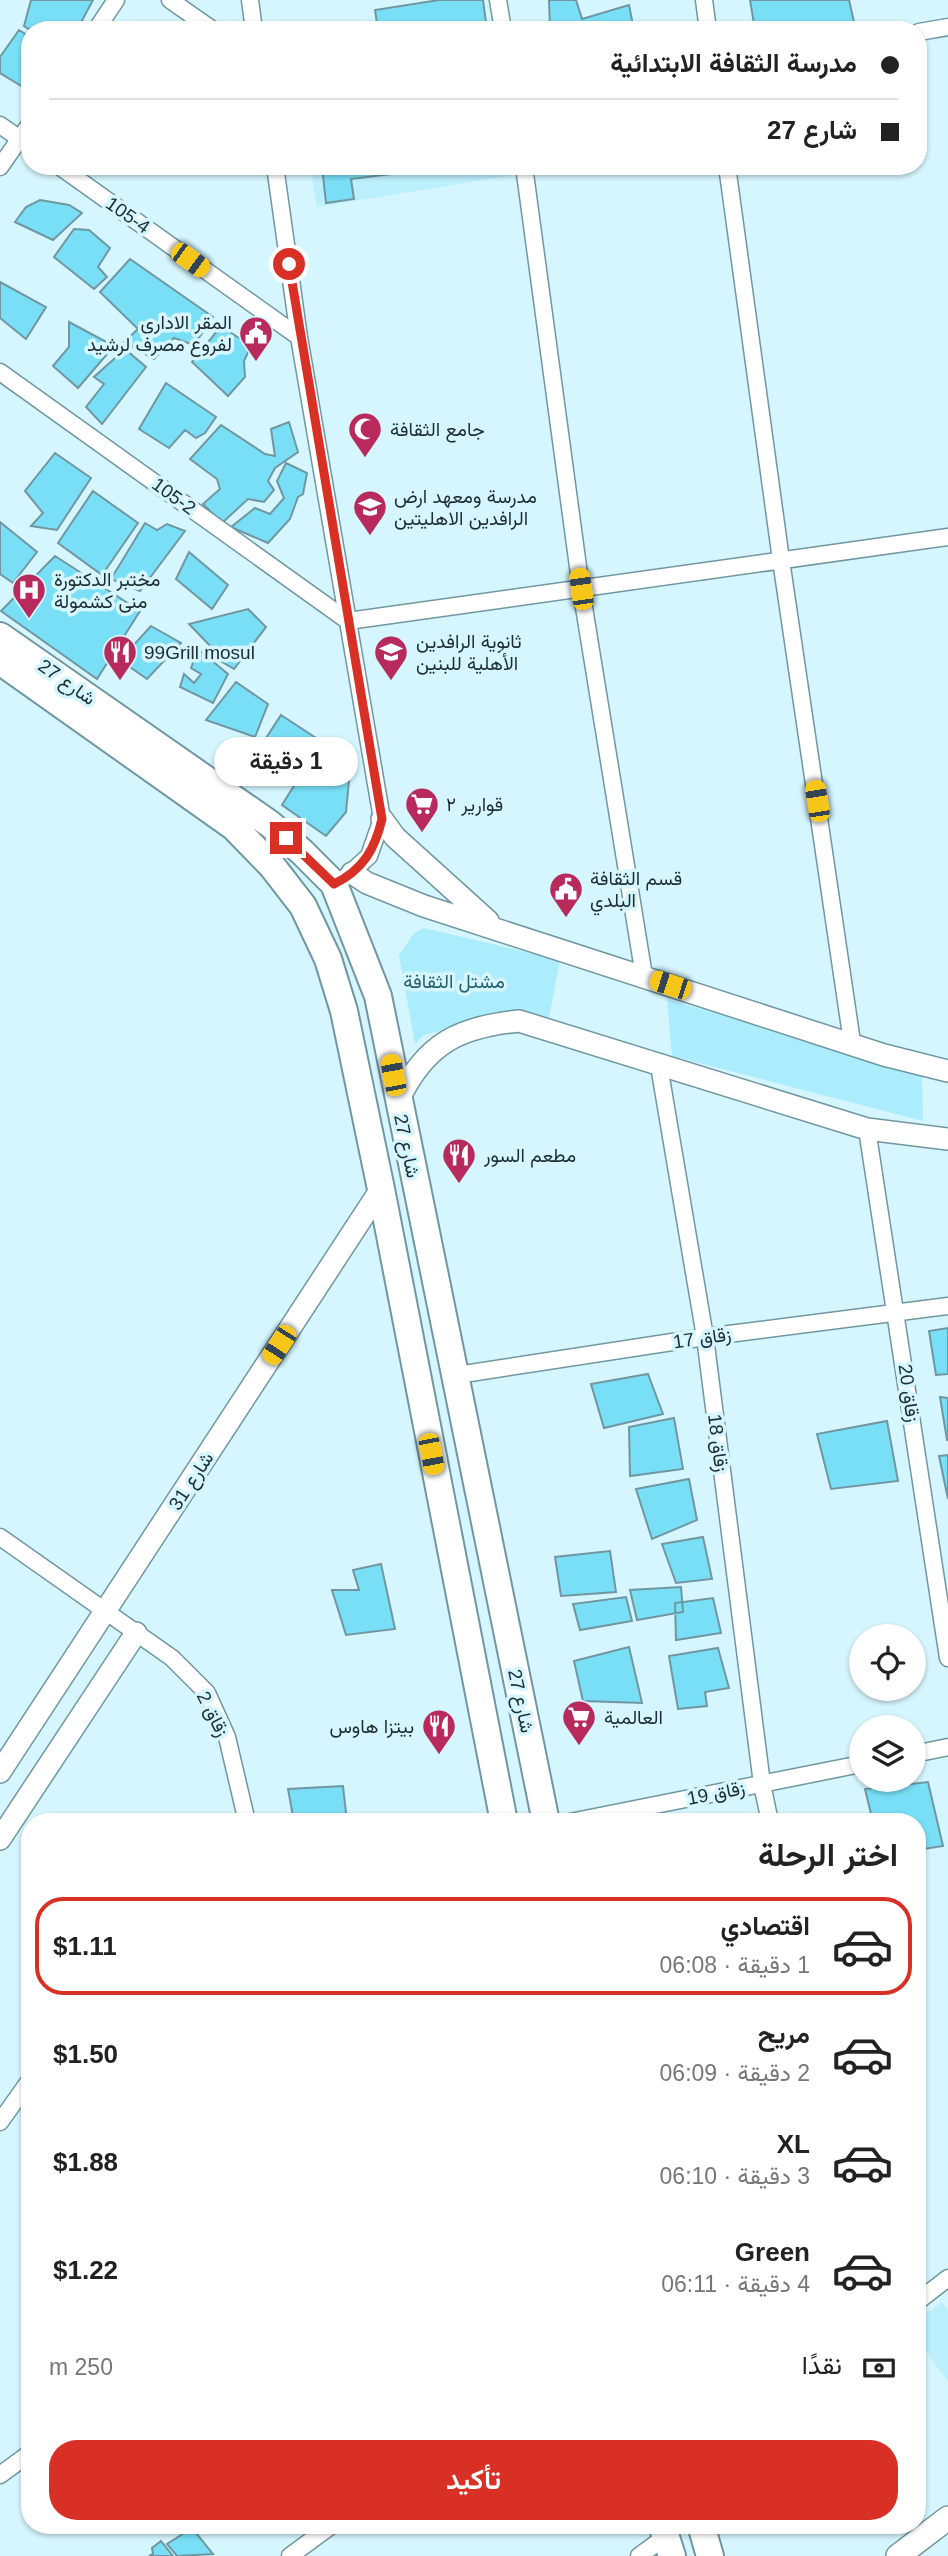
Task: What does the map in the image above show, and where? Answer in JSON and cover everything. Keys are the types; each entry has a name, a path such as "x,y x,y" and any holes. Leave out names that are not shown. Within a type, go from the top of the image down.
{"main road":[{"name":"شارع 27","path":"0,636 343,878 378,996 544,1813"},
{"name":"شارع 27","path":"0,661 234,827 272,866 303,905 328,958 344,1011 381,1189 502,1813"},
{"path":"446,1530 484,1521"},
{"path":"898,2556 948,2518"},
{"path":"704,2534 710,2556"}],"street":[{"path":"102,21 116,0"},
{"path":"170,0 200,21"},
{"path":"250,0 253,21"},
{"path":"498,0 502,21"},
{"path":"704,0 707,21"},
{"path":"927,31 948,27"},
{"path":"0,125 21,139"},
{"path":"0,167 21,146"},
{"name":"105-4","path":"72,175 299,337"},
{"path":"276,175 299,337 382,819 395,837 492,925"},
{"path":"525,175 581,589 644,976"},
{"path":"728,175 781,560 852,1042"},
{"name":"105-2","path":"0,372 348,621"},
{"path":"348,621 948,537"},
{"path":"343,878 369,856 382,819"},
{"path":"343,878 367,883 424,905 852,1042 884,1055 948,1071"},
{"path":"398,1101 409,1077 436,1048 471,1028 519,1021 867,1129 948,1139"},
{"name":"زقاق 18","path":"659,1066 705,1337 762,1784 768,1813"},
{"name":"زقاق 20","path":"867,1129 897,1311 948,1658"},
{"name":"شارع 31","path":"0,1772 381,1189"},
{"name":"زقاق 17","path":"457,1375 705,1337 948,1306"},
{"name":"زقاق 2","path":"0,1537 104,1613 172,1658 207,1693 227,1737 245,1813"},
{"path":"0,1839 136,1633"},
{"path":"926,1752 948,1747"},
{"name":"زقاق 19","path":"615,1813 849,1766"},
{"path":"0,2122 21,2093"},
{"path":"926,2295 948,2278"},
{"path":"0,2475 21,2460"},
{"path":"290,2556 320,2534"},
{"path":"639,2556 666,2543"}],"shaded area":[{"path":"312,175 508,176 317,207"},
{"path":"942,2302 948,2310 948,2382 926,2351 926,2314"}],"green space":[{"name":"مشتل الثقافة","path":"424,928 560,960 549,1018 514,1011 424,1035 415,1044 399,955 414,933"},
{"path":"667,999 922,1074 923,1121 672,1056"}],"building":[{"path":"31,0 93,0 82,21 25,21"},
{"path":"439,0 483,0 486,21 377,21 375,10"},
{"path":"549,0 576,0 582,19 629,5 632,21 550,21"},
{"path":"750,0 849,0 854,21 754,21"},
{"path":"19,30 21,31 21,86 0,73 0,57"},
{"path":"323,175 383,175 351,179 354,199 326,203"},
{"path":"40,200 69,205 82,213 53,240 15,222 26,207"},
{"path":"74,229 89,230 110,248 98,267 107,277 94,289 54,257"},
{"path":"130,259 213,317 194,345 174,338 154,359 124,342 138,329 100,292"},
{"path":"0,282 46,307 26,339 0,318"},
{"path":"69,322 114,346 78,388 53,366 69,347"},
{"path":"221,326 251,346 244,361 245,377 228,396 192,362"},
{"path":"125,349 146,367 102,424 86,407 104,384 94,377"},
{"path":"166,383 216,417 205,433 196,438 185,430 169,448 139,429"},
{"path":"289,422 298,452 275,468 268,481 274,490 264,502 248,499 222,523 203,504 220,489 217,479 190,459 221,425 265,454 275,456 271,429"},
{"path":"55,453 91,478 57,530 31,526 43,513 25,491"},
{"path":"286,463 307,473 303,494 298,497 290,519 268,543 231,527 255,508 270,514 284,498 277,481"},
{"path":"93,491 138,523 102,575 58,543"},
{"path":"0,522 37,552 13,583 0,574"},
{"path":"145,523 157,530 167,524 185,531 140,591 111,579"},
{"path":"189,552 228,585 212,609 176,579"},
{"path":"55,556 140,611 97,679 1,611"},
{"path":"248,609 266,627 234,669 217,659 216,652 189,624"},
{"path":"151,626 181,643 147,679 120,660"},
{"path":"198,649 228,674 213,703 180,687 184,674 194,683 201,674 191,668"},
{"path":"236,682 268,704 255,737 206,720"},
{"path":"281,715 316,738 288,776 257,752"},
{"path":"322,741 351,760 346,812 326,836 282,805"},
{"path":"948,1328 948,1374 936,1375 929,1331"},
{"path":"648,1374 663,1414 604,1428 591,1384"},
{"path":"940,1397 948,1398 948,1440 947,1440"},
{"path":"674,1418 683,1469 630,1476 629,1427"},
{"path":"887,1421 898,1481 831,1489 817,1434"},
{"path":"948,1455 948,1499 939,1456"},
{"path":"689,1479 697,1520 652,1539 636,1489"},
{"path":"703,1537 712,1579 676,1583 662,1544"},
{"path":"610,1551 616,1592 561,1596 555,1557"},
{"path":"381,1564 395,1629 346,1635 332,1590 359,1590 353,1570"},
{"path":"681,1587 683,1612 637,1620 630,1590"},
{"path":"626,1597 632,1621 580,1630 573,1604"},
{"path":"713,1598 721,1633 676,1640 675,1603"},
{"path":"629,1647 642,1703 583,1701 574,1661"},
{"path":"718,1648 729,1688 705,1692 707,1706 678,1709 669,1656"},
{"path":"928,1782 943,1846 926,1849 926,1813 871,1813 866,1792 926,1792"},
{"path":"343,1786 346,1813 292,1813 288,1789"},
{"path":"183,2534 197,2534 213,2554 177,2556 167,2544"},
{"path":"161,2541 173,2556 149,2556 153,2554 152,2548"}],"place":[{"name":"المقر الاداري لفروع مصرف لرشيد","path":"256,363"},
{"name":"جامع الثقافة","path":"365,459"},
{"name":"مدرسة ومعهد ارض الرافدين الاهليتين","path":"370,537"},
{"name":"مختبر الدكتورة منى كشمولة","path":"29,620"},
{"name":"99Grill mosul","path":"120,682"},
{"name":"ثانوية الرافدين الأهلية للبنين","path":"391,682"},
{"name":"قوارير ٢","path":"422,834"},
{"name":"قسم الثقافة البلدي","path":"566,919"},
{"name":"مطعم السور","path":"459,1185"},
{"name":"العالمية","path":"579,1747"},
{"name":"بيتزا هاوس","path":"439,1756"}],"route":[{"path":"286,838 334,884 362,865 369,856 382,819 299,337 289,264"}]}
